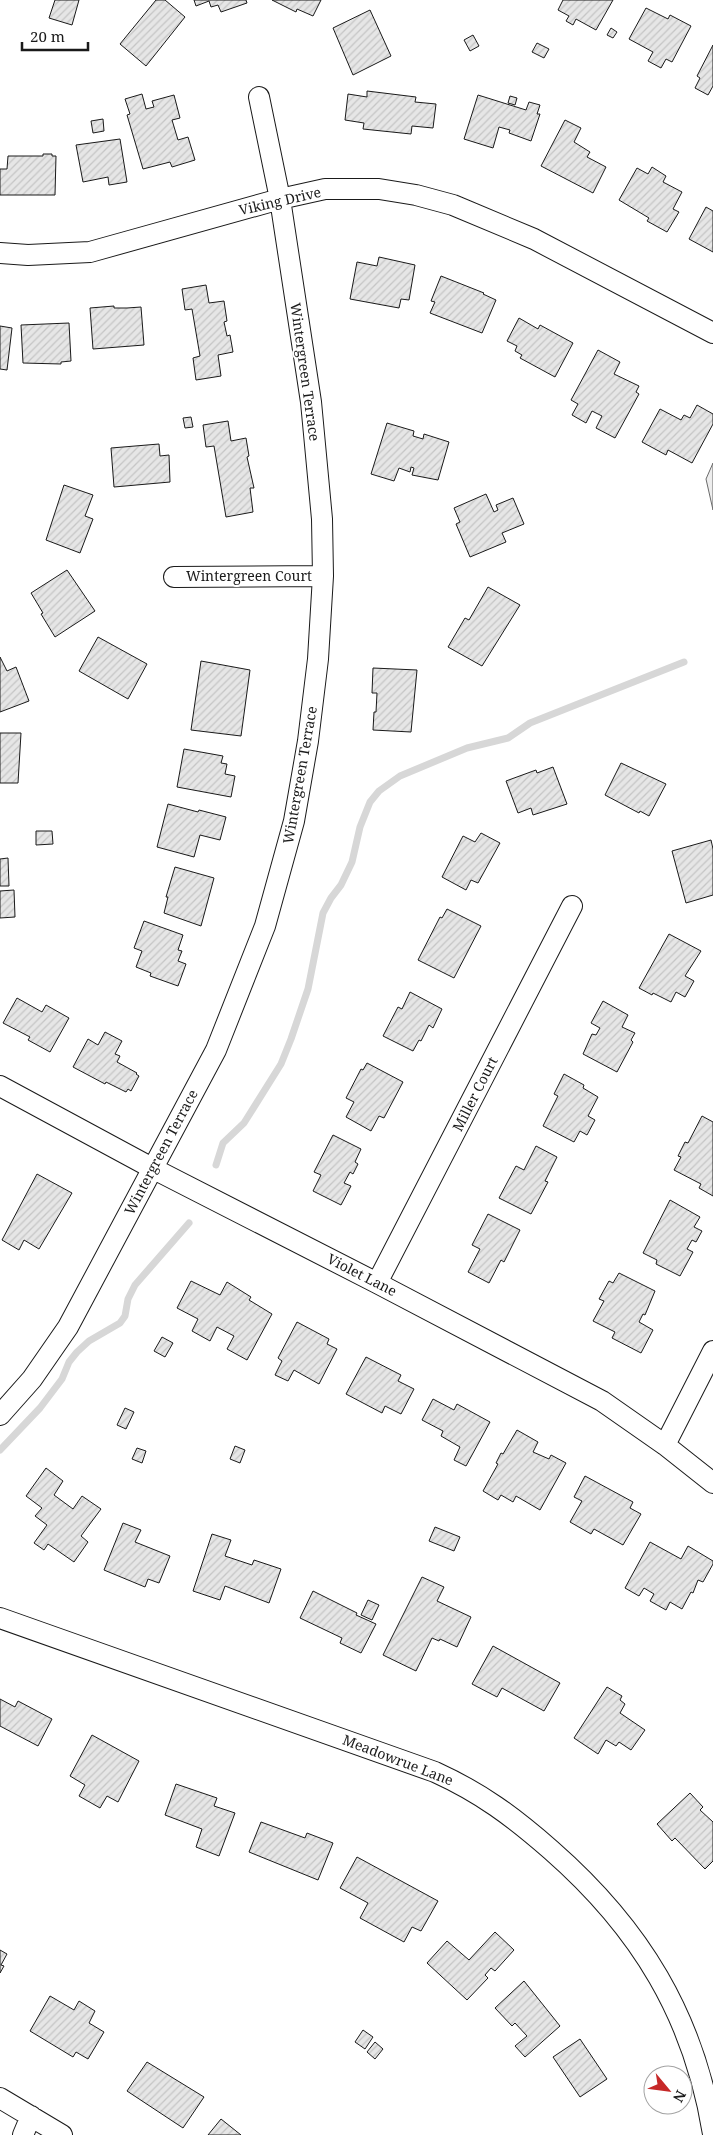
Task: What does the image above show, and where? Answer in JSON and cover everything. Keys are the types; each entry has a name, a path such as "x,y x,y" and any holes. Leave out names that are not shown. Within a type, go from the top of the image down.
{"street":[{"name":"Wintergreen Terrace","path":"0,1415 32,1379 68,1327 216,1050 265,926 294,821 308,741 318,658 323,576 322,519 311,402 280,199 258,97"},
{"name":"Viking Drive","path":"0,252 28,255 90,252 280,199 326,189 378,189 453,205 534,239 713,333"},
{"name":"Wintergreen Court","path":"174,577 323,576"},
{"name":"Miller Court","path":"377,1282 572,906"},
{"name":"Violet Lane","path":"0,1086 152,1168 377,1282 602,1401 665,1445 713,1483"},
{"path":"665,1445 713,1351"},
{"name":"Meadowrue Lane","path":"0,1618 434,1772 474,1792 512,1816 573,1869 598,1894 641,1948 675,2009 689,2041 700,2074 713,2134"},
{"path":"0,2098 62,2135"},
{"path":"22,2135 31,2116"}],"shaded area":[{"path":"713,463 713,510 706,479"}],"building":[{"path":"55,0 79,0 72,25 49,18"},
{"path":"156,0 165,0 185,17 146,66 120,44"},
{"path":"194,0 246,0 247,3 221,12 218,5 211,7 209,1 196,6"},
{"path":"272,0 321,0 313,16 297,9 296,12"},
{"path":"563,0 613,0 596,30 576,19 573,25 566,21 569,16 558,10"},
{"path":"646,8 668,19 670,15 691,26 672,62 666,59 661,68 648,61 653,52 629,39"},
{"path":"370,10 391,56 353,75 333,28"},
{"path":"611,28 617,32 613,38 607,35"},
{"path":"473,35 479,46 470,51 464,40"},
{"path":"537,43 549,49 544,58 532,52"},
{"path":"713,45 713,86 708,95 695,88 700,78 697,76"},
{"path":"367,91 416,97 415,102 436,104 433,128 412,126 411,134 363,129 364,123 345,120 348,94 367,97"},
{"path":"142,94 146,109 154,107 152,101 174,95 180,118 172,120 178,140 188,137 195,160 172,167 170,162 143,169 127,115 130,114 125,99"},
{"path":"478,95 526,110 529,102 540,105 537,114 540,114 531,141 509,133 510,130 499,127 493,148 464,139"},
{"path":"510,96 517,98 515,105 508,103"},
{"path":"103,119 104,131 93,133 91,121"},
{"path":"565,120 581,128 574,142 590,152 587,157 606,167 593,193 541,166"},
{"path":"120,139 127,182 109,185 108,177 83,182 76,145"},
{"path":"43,154 56,156 55,195 0,195 0,169 7,169 8,156 43,156"},
{"path":"652,167 666,176 663,182 682,192 673,209 679,212 667,232 647,221 649,218 619,200 637,168 648,174"},
{"path":"706,207 713,211 713,252 689,239"},
{"path":"379,257 415,265 409,300 401,299 399,308 350,299 357,262 377,266"},
{"path":"441,276 484,293 496,300 482,333 430,313 435,302 431,301"},
{"path":"206,285 209,303 224,301 227,321 224,322 227,336 230,335 233,352 218,355 221,376 196,380 193,358 200,356 192,309 185,310 182,289"},
{"path":"114,306 114,308 141,307 144,345 93,349 90,308"},
{"path":"519,318 538,329 540,325 573,343 555,377 520,358 522,355 515,351 517,346 507,341"},
{"path":"69,323 71,361 61,362 61,364 23,363 21,325"},
{"path":"0,326 12,328 7,370 0,369"},
{"path":"598,350 620,362 614,374 639,386 636,392 639,394 615,438 596,428 602,416 592,411 586,423 572,415 578,404 571,400"},
{"path":"697,405 713,414 713,424 692,463 668,450 666,455 642,442 660,409 681,420 684,415 690,418"},
{"path":"191,417 193,427 185,428 183,418"},
{"path":"228,421 231,441 246,438 249,456 247,457 254,488 250,488 253,512 226,517 214,446 206,447 203,425"},
{"path":"387,423 414,431 413,436 423,439 424,434 449,442 438,480 412,475 414,468 411,467 410,472 399,468 394,481 371,474"},
{"path":"159,444 160,456 169,455 170,482 114,487 111,448"},
{"path":"64,485 93,495 85,516 93,519 80,553 46,540"},
{"path":"486,494 494,512 498,510 496,505 513,498 524,524 502,533 506,542 470,557 456,524 460,522 454,508"},
{"path":"67,570 95,611 55,637 31,593"},
{"path":"488,587 520,605 482,666 448,647 465,618 469,620"},
{"path":"98,637 147,664 128,699 79,671"},
{"path":"0,657 7,671 16,667 29,701 0,712"},
{"path":"201,661 250,670 241,736 191,730"},
{"path":"373,668 417,670 411,732 373,730 377,693 372,693"},
{"path":"0,733 21,733 18,783 0,783"},
{"path":"184,749 223,756 221,763 227,764 225,774 235,776 231,797 177,787"},
{"path":"621,763 666,784 649,816 640,811 639,813 605,795"},
{"path":"553,767 567,804 533,815 531,808 518,813 506,781 536,770 537,773"},
{"path":"168,804 226,817 220,840 200,835 194,857 157,847"},
{"path":"36,831 52,831 53,844 36,845"},
{"path":"481,833 500,843 478,883 471,880 466,890 442,877 463,836 475,842"},
{"path":"711,840 713,849 713,895 686,903 672,851"},
{"path":"8,858 9,886 0,886 0,859"},
{"path":"175,867 214,878 201,926 164,913 168,897 166,897"},
{"path":"14,890 15,917 0,918 0,891"},
{"path":"447,909 481,926 454,978 418,960 440,917 442,918"},
{"path":"144,921 183,935 178,950 182,951 178,961 186,964 178,986 150,976 151,973 136,967 142,951 134,948"},
{"path":"669,934 701,951 685,976 694,981 685,997 676,992 671,1002 639,988"},
{"path":"410,992 442,1009 433,1028 429,1025 421,1041 419,1040 413,1051 383,1036 398,1007 402,1009"},
{"path":"17,998 42,1012 46,1005 69,1018 50,1052 28,1040 30,1037 3,1023"},
{"path":"603,1001 628,1015 622,1027 635,1033 631,1040 633,1042 617,1072 583,1054 592,1034 596,1035 600,1028 591,1023"},
{"path":"105,1032 122,1041 115,1054 120,1056 117,1062 139,1076 131,1091 128,1089 126,1092 106,1082 105,1084 73,1067 88,1039 98,1045"},
{"path":"367,1063 403,1082 384,1118 379,1116 371,1131 346,1117 354,1102 346,1098 361,1069 363,1070"},
{"path":"564,1074 584,1085 583,1088 598,1097 588,1116 595,1120 587,1135 580,1131 574,1142 543,1126 558,1096 554,1094"},
{"path":"702,1116 713,1122 713,1196 699,1188 701,1184 674,1170 681,1157 678,1156 685,1142 688,1143"},
{"path":"333,1135 361,1149 355,1162 358,1164 353,1174 350,1172 344,1183 351,1186 341,1205 313,1191 321,1175 314,1172"},
{"path":"536,1146 557,1157 545,1181 548,1182 531,1214 499,1198 516,1166 524,1170"},
{"path":"37,1174 72,1193 39,1249 24,1240 19,1250 2,1240"},
{"path":"670,1200 700,1217 694,1227 702,1231 696,1242 692,1240 687,1249 693,1252 680,1276 656,1264 657,1260 643,1253"},
{"path":"488,1214 520,1230 504,1262 501,1260 489,1283 468,1272 480,1249 472,1245"},
{"path":"619,1273 655,1291 645,1315 643,1314 639,1322 653,1330 641,1353 612,1338 615,1332 593,1321 604,1301 599,1299 609,1281 613,1283"},
{"path":"191,1281 220,1295 227,1282 251,1297 249,1300 272,1314 247,1360 227,1349 234,1336 217,1327 210,1341 192,1331 198,1319 177,1308"},
{"path":"297,1322 329,1339 327,1344 337,1349 319,1384 294,1370 288,1381 275,1375 282,1361 278,1358"},
{"path":"162,1337 173,1343 165,1357 154,1351"},
{"path":"366,1357 401,1375 398,1381 414,1389 401,1414 385,1406 382,1413 346,1394"},
{"path":"433,1399 454,1410 457,1404 490,1422 466,1466 454,1460 460,1447 441,1436 443,1431 422,1420"},
{"path":"125,1408 134,1412 126,1429 117,1425"},
{"path":"517,1430 538,1442 533,1452 549,1459 551,1455 566,1463 540,1510 516,1496 513,1502 501,1495 498,1500 483,1491 498,1464 496,1463 501,1453 503,1454"},
{"path":"235,1446 245,1450 240,1463 230,1459"},
{"path":"137,1448 146,1451 142,1463 132,1459"},
{"path":"46,1468 63,1481 54,1495 73,1509 82,1496 101,1509 81,1536 88,1542 74,1562 48,1544 44,1550 34,1543 47,1525 35,1516 42,1508 26,1496"},
{"path":"585,1476 633,1502 630,1508 641,1514 623,1545 594,1529 591,1534 570,1522 582,1501 574,1497"},
{"path":"123,1523 141,1530 135,1542 170,1556 159,1583 148,1579 145,1587 104,1570"},
{"path":"435,1527 460,1537 454,1551 429,1541"},
{"path":"212,1534 231,1540 225,1556 252,1565 254,1560 281,1569 269,1603 225,1586 220,1600 193,1591"},
{"path":"650,1542 681,1559 688,1546 713,1561 703,1582 698,1580 693,1593 691,1592 682,1609 670,1602 666,1610 650,1601 654,1594 644,1588 639,1596 625,1588"},
{"path":"422,1577 444,1587 437,1601 471,1617 457,1647 440,1639 439,1641 432,1638 416,1671 383,1655"},
{"path":"313,1591 376,1624 361,1653 340,1643 342,1638 300,1618"},
{"path":"368,1600 379,1605 372,1620 361,1615"},
{"path":"493,1646 560,1683 544,1711 502,1688 497,1697 472,1684"},
{"path":"607,1687 622,1696 620,1700 625,1704 620,1713 645,1730 631,1750 619,1742 616,1746 606,1740 598,1754 574,1738"},
{"path":"0,1699 15,1707 18,1701 52,1719 38,1746 0,1726"},
{"path":"92,1735 139,1761 118,1802 107,1796 100,1808 79,1796 85,1785 70,1776"},
{"path":"176,1784 217,1798 214,1806 235,1813 219,1856 196,1847 202,1829 165,1815"},
{"path":"690,1793 703,1807 700,1810 713,1822 713,1861 705,1869 675,1838 672,1841 657,1824"},
{"path":"261,1822 305,1838 307,1833 333,1843 318,1880 249,1852"},
{"path":"357,1857 438,1901 421,1931 412,1927 404,1942 360,1918 368,1903 340,1888"},
{"path":"495,1932 514,1950 495,1971 491,1968 485,1975 488,1978 467,2000 427,1963 447,1941 469,1960"},
{"path":"0,1950 7,1954 1,1965 4,1966 0,1973"},
{"path":"524,1981 560,2026 525,2057 515,2046 527,2036 515,2023 512,2026 495,2008"},
{"path":"50,1996 74,2010 79,2001 95,2011 89,2023 104,2032 88,2059 76,2052 73,2057 30,2031"},
{"path":"363,2030 373,2037 365,2049 355,2042"},
{"path":"580,2039 607,2079 580,2097 553,2057"},
{"path":"375,2042 383,2049 375,2059 367,2052"},
{"path":"147,2062 204,2097 183,2128 127,2091"},
{"path":"221,2119 241,2135 208,2135"}],"waterway":[{"path":"216,1165 223,1143 244,1123 281,1064 308,989 323,913 341,885 352,862 360,827 370,802 379,791 400,776 467,748 508,738 530,723 684,662"},
{"path":"0,1450 40,1408 62,1379 69,1362 77,1352 89,1341 120,1323 125,1316 128,1299 135,1285 189,1223"}]}
